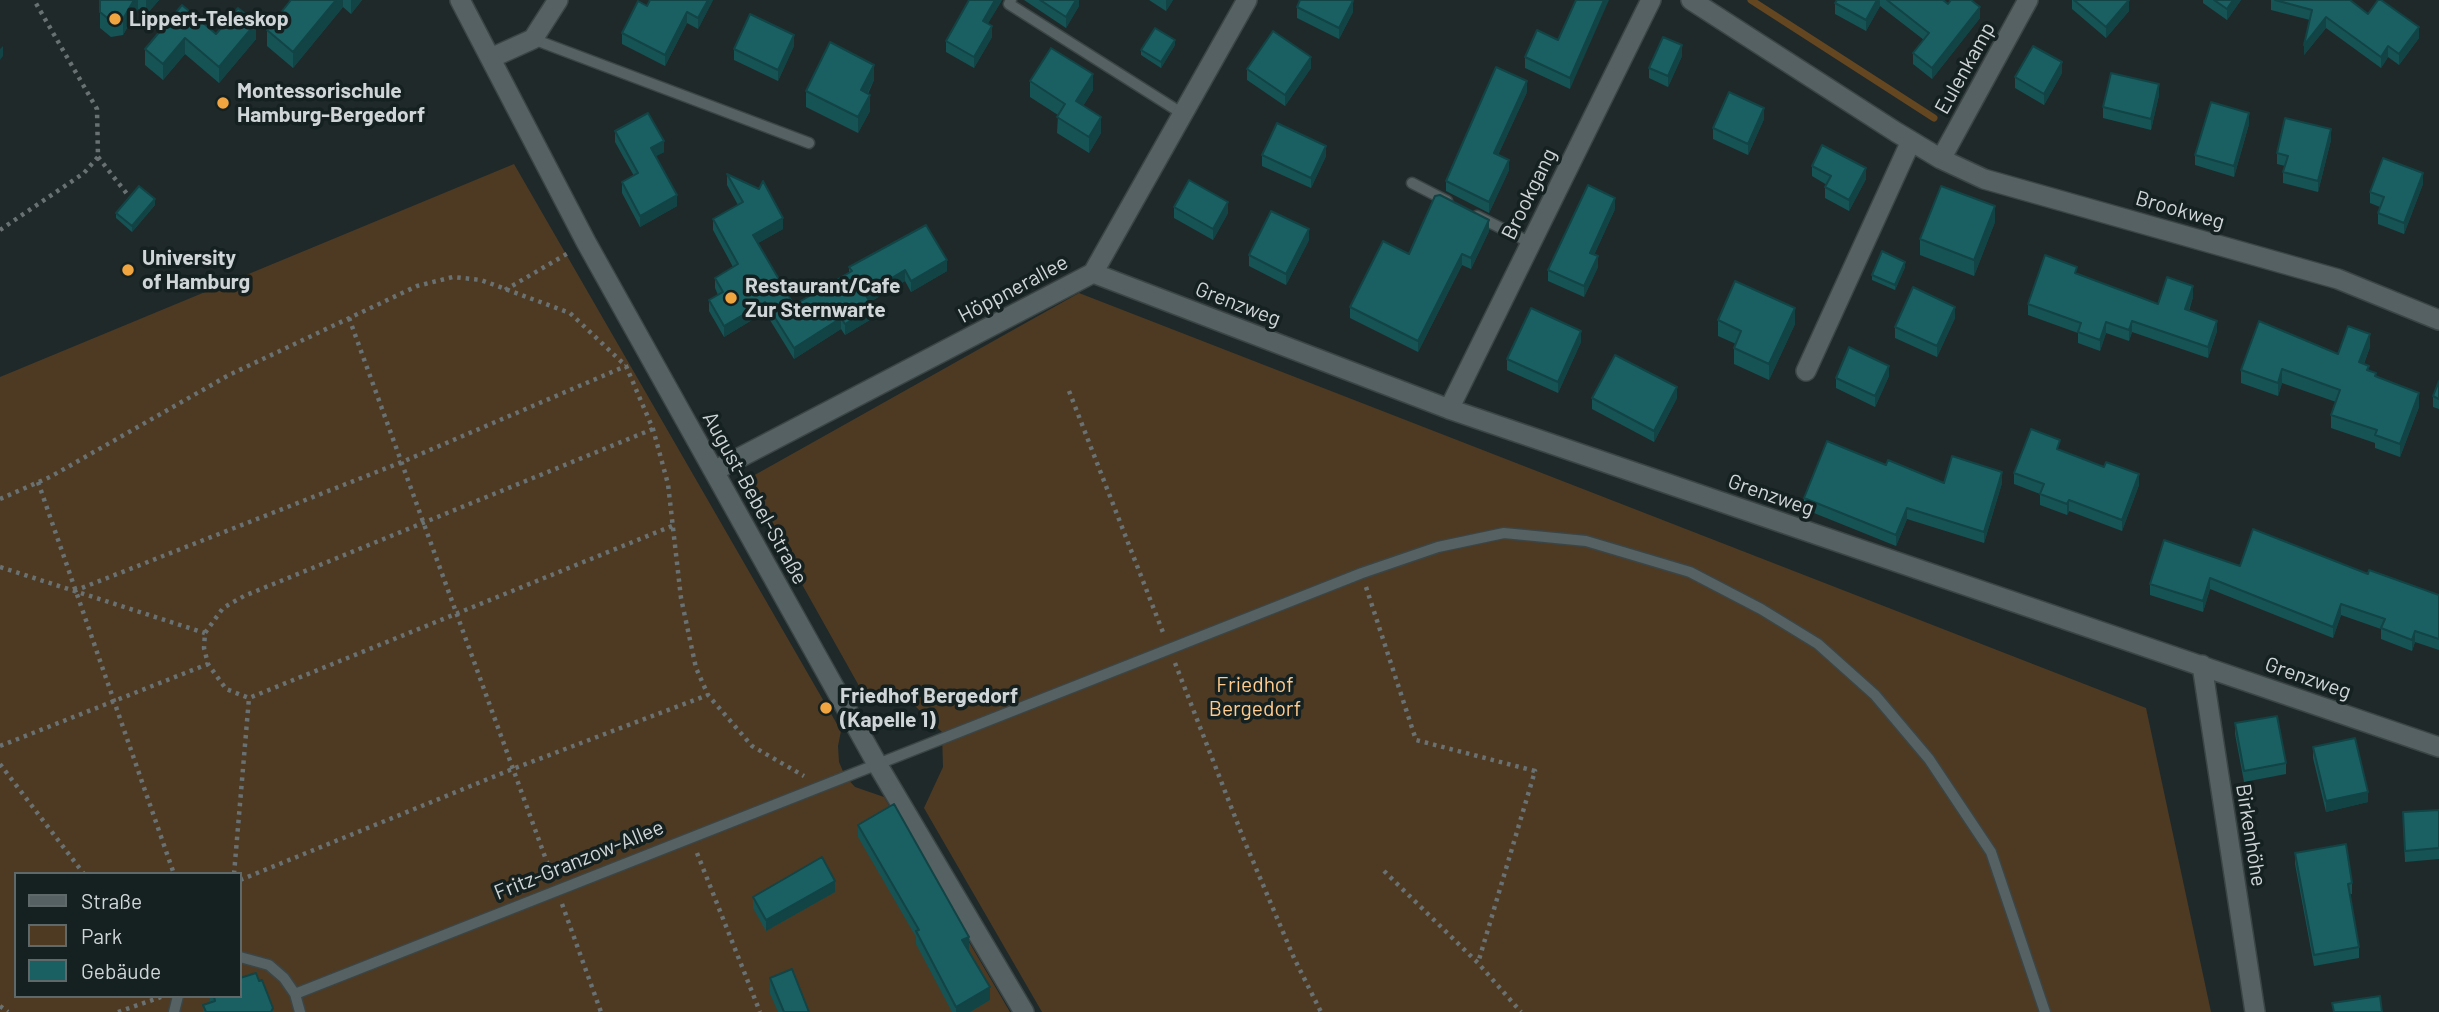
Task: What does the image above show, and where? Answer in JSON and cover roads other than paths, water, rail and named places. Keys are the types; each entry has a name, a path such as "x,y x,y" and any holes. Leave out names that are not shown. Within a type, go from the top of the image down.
{"street":[{"name":"August-Bebel-Straße","path":"460,0 586,242 876,762 1024,1012"},
{"path":"491,58 533,39 558,0"},
{"name":"Höppnerallee","path":"714,471 1093,273 1247,0"},
{"name":"Brookgang","path":"1449,409 1651,0"},
{"name":"Brookweg","path":"1691,0 1910,141 1984,179 2338,279 2439,320"},
{"name":"Eulenkamp","path":"1941,159 2028,0"},
{"path":"1806,371 1910,141"},
{"name":"Grenzweg","path":"1093,273 1449,409 2439,747"},
{"name":"Birkenhöhe","path":"2202,665 2255,1012"}],"lane":[{"path":"1011,0 1009,4 1183,114"},
{"path":"533,39 809,143"},
{"path":"1412,183 1459,207"},
{"path":"1471,213 1531,243"},
{"name":"Fritz-Granzow-Allee","path":"295,994 876,762 1171,651 1362,573 1438,547 1504,533 1586,541 1690,572 1761,609 1818,644 1875,695 1922,750 1991,852 2045,1012"},
{"path":"242,958 269,965 284,978 295,994 300,1012"}],"waterway":[{"path":"1751,0 1934,118"}],"place":[{"name":"Lippert-Teleskop","path":"115,19"},
{"name":"Montessorischule Hamburg-Bergedorf","path":"223,103"},
{"name":"University of Hamburg","path":"128,270"},
{"name":"Restaurant/Cafe Zur Sternwarte","path":"731,298"},
{"name":"Friedhof Bergedorf (Kapelle 1)","path":"826,708"}],"park label":[{"name":"Friedhof Bergedorf","path":"1255,697"}]}
